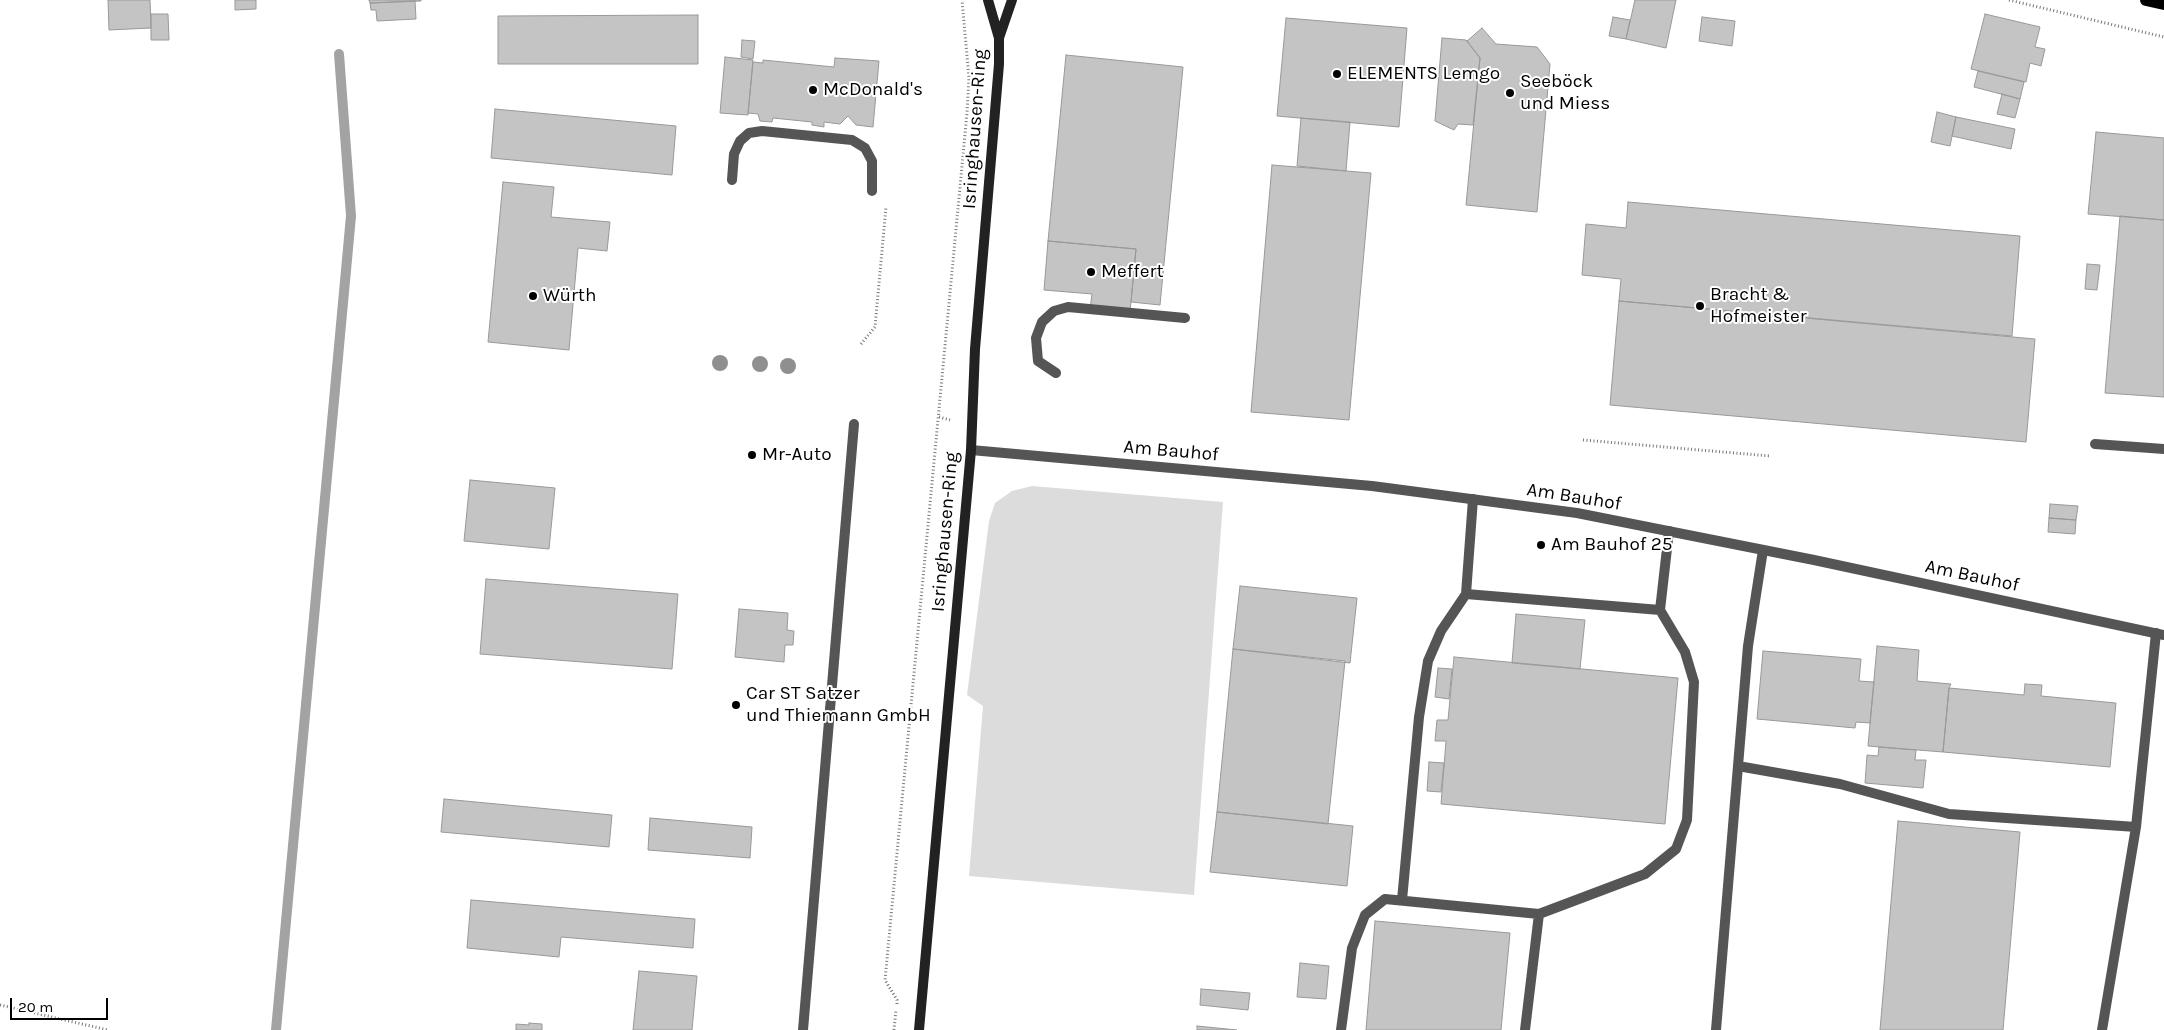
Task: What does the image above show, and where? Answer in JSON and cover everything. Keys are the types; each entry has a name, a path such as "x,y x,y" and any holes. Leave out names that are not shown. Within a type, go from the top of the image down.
{"main road":[{"path":"2146,0 2164,4"}],"street":[{"name":"Isringhausen-Ring","path":"988,0 999,38"},
{"name":"Isringhausen-Ring","path":"919,1030 970,450 974,349 996,105 999,38 1012,0"},
{"path":"732,180 734,154 740,141 749,133 762,131 852,140 865,148 872,161 874,172 872,191"},
{"path":"1056,373 1038,360 1036,338 1042,322 1054,311 1068,308 1185,318"},
{"path":"803,1030 854,424"},
{"path":"2095,444 2164,449"},
{"name":"Am Bauhof","path":"970,450 1372,486 1577,513 1763,550 2160,634"},
{"path":"1402,900 1419,717 1428,661 1441,631 1466,594 1472,500"},
{"path":"1341,1030 1352,948 1365,915 1385,899 1539,914 1644,874 1676,849 1687,820 1694,682 1685,652 1660,610 1668,531"},
{"path":"1716,1030 1748,646 1763,550"},
{"path":"1466,594 1660,610"},
{"path":"2102,1030 2136,827 2160,634"},
{"path":"1738,766 1840,784 1949,814 2136,827"},
{"path":"1526,1030 1539,914"}],"path":[{"path":"894,1030 897,1000 885,980 968,113 969,78 962,0"},
{"path":"2009,0 2164,37"},
{"path":"860,344 875,327 886,208 872,191"},
{"path":"1583,440 1770,456"},
{"path":"0,1005 108,1030"}],"shaded area":[{"path":"1032,486 1223,502 1194,895 969,876 983,706 967,695 989,521 995,503 1012,491"}],"building":[{"path":"108,0 150,0 151,28 109,30"},
{"path":"235,0 256,0 256,9 235,10"},
{"path":"369,0 421,0 421,1 370,3"},
{"path":"1635,0 1676,0 1666,48 1626,39"},
{"path":"415,1 416,19 377,21 376,10 371,10 370,3"},
{"path":"151,14 168,14 169,40 151,40"},
{"path":"1985,14 2040,27 2035,47 2045,49 2041,66 2030,63 2026,82 1971,69"},
{"path":"698,15 698,64 498,64 498,16"},
{"path":"1613,17 1630,20 1626,39 1609,36"},
{"path":"1702,17 1735,21 1732,46 1699,41"},
{"path":"1286,18 1407,28 1399,127 1277,116"},
{"path":"1482,28 1496,44 1537,47 1550,64 1537,212 1466,205 1480,58 1467,41"},
{"path":"1442,38 1466,40 1480,58 1473,125 1458,124 1454,130 1435,121"},
{"path":"742,40 755,41 753,59 741,57"},
{"path":"1066,55 1183,67 1160,305 1131,302 1136,249 1048,241"},
{"path":"725,57 753,60 748,115 720,113"},
{"name":"McDonald's","path":"835,58 879,61 873,127 856,125 848,116 840,124 824,122 824,127 812,125 812,122 773,118 772,122 760,121 758,114 748,113 753,62 763,63 763,60 834,67"},
{"path":"1978,71 2024,82 2020,99 1974,87"},
{"path":"2002,94 2020,99 2015,118 1997,114"},
{"path":"495,109 676,126 672,175 491,158"},
{"path":"1937,112 1956,117 1950,146 1931,142"},
{"path":"1956,117 2015,129 2011,149 1952,136"},
{"path":"1301,118 1350,122 1346,171 1297,166"},
{"path":"2096,132 2164,138 2164,220 2088,214"},
{"path":"1272,165 1371,173 1349,420 1251,412"},
{"name":"Würth","path":"503,182 554,187 551,217 610,222 607,251 578,248 569,350 488,342"},
{"path":"1628,202 2020,236 2012,336 1619,301 1621,279 1582,275 1586,224 1626,228"},
{"path":"2120,216 2164,220 2164,397 2105,393"},
{"path":"1048,241 1136,249 1130,312 1090,309 1092,294 1044,290"},
{"path":"2087,264 2100,265 2097,290 2085,289"},
{"path":"1619,301 2035,339 2026,442 1610,405"},
{"path":"470,480 555,488 549,549 464,541"},
{"path":"2050,504 2078,506 2076,520 2049,518"},
{"path":"2049,518 2076,520 2075,534 2048,532"},
{"path":"486,579 678,594 672,669 480,654"},
{"path":"1240,586 1357,598 1350,663 1233,649"},
{"path":"739,609 788,613 787,630 794,631 793,645 785,645 784,662 735,657"},
{"path":"1516,614 1585,620 1580,669 1512,663"},
{"path":"1877,646 1919,650 1917,681 1951,684 1949,688 1943,752 1868,746"},
{"path":"1233,649 1345,661 1328,824 1217,812"},
{"path":"1763,651 1861,659 1859,681 1874,682 1870,723 1856,722 1855,728 1757,719"},
{"path":"1454,657 1678,678 1665,824 1441,804 1446,741 1435,741 1437,720 1448,720"},
{"path":"1438,668 1452,669 1449,699 1435,697"},
{"path":"2025,684 2042,685 2041,696 2116,703 2110,767 1943,752 1949,688 2024,695"},
{"path":"1879,747 1916,750 1915,760 1926,760 1923,788 1865,783 1867,755 1878,756"},
{"path":"1429,762 1444,763 1441,792 1427,791"},
{"path":"444,799 612,815 609,847 441,832"},
{"path":"1217,812 1353,826 1347,886 1210,872"},
{"path":"650,818 752,827 750,858 648,850"},
{"path":"1898,821 2020,832 2003,1030 1880,1030"},
{"path":"471,900 695,919 693,948 561,937 559,957 467,948"},
{"path":"1375,921 1510,933 1501,1030 1366,1030"},
{"path":"1300,963 1329,966 1326,999 1297,997"},
{"path":"639,971 697,976 692,1030 633,1030"},
{"path":"1201,989 1250,993 1248,1010 1200,1005"},
{"path":"529,1023 542,1024 542,1030 516,1030 516,1024 529,1025"},
{"path":"1197,1026 1237,1030 1197,1030"}],"waterway":[{"path":"276,1030 351,216 339,54"}],"place":[{"name":"ELEMENTS Lemgo","path":"1337,74"},
{"name":"McDonald's","path":"813,90"},
{"name":"Seeböck und Miess","path":"1510,93"},
{"name":"Meffert","path":"1091,272"},
{"name":"Würth","path":"533,296"},
{"name":"Bracht & Hofmeister","path":"1700,306"},
{"name":"Mr-Auto","path":"752,455"},
{"name":"Am Bauhof 25","path":"1541,545"},
{"name":"Car ST Satzer und Thiemann GmbH","path":"736,705"}]}
